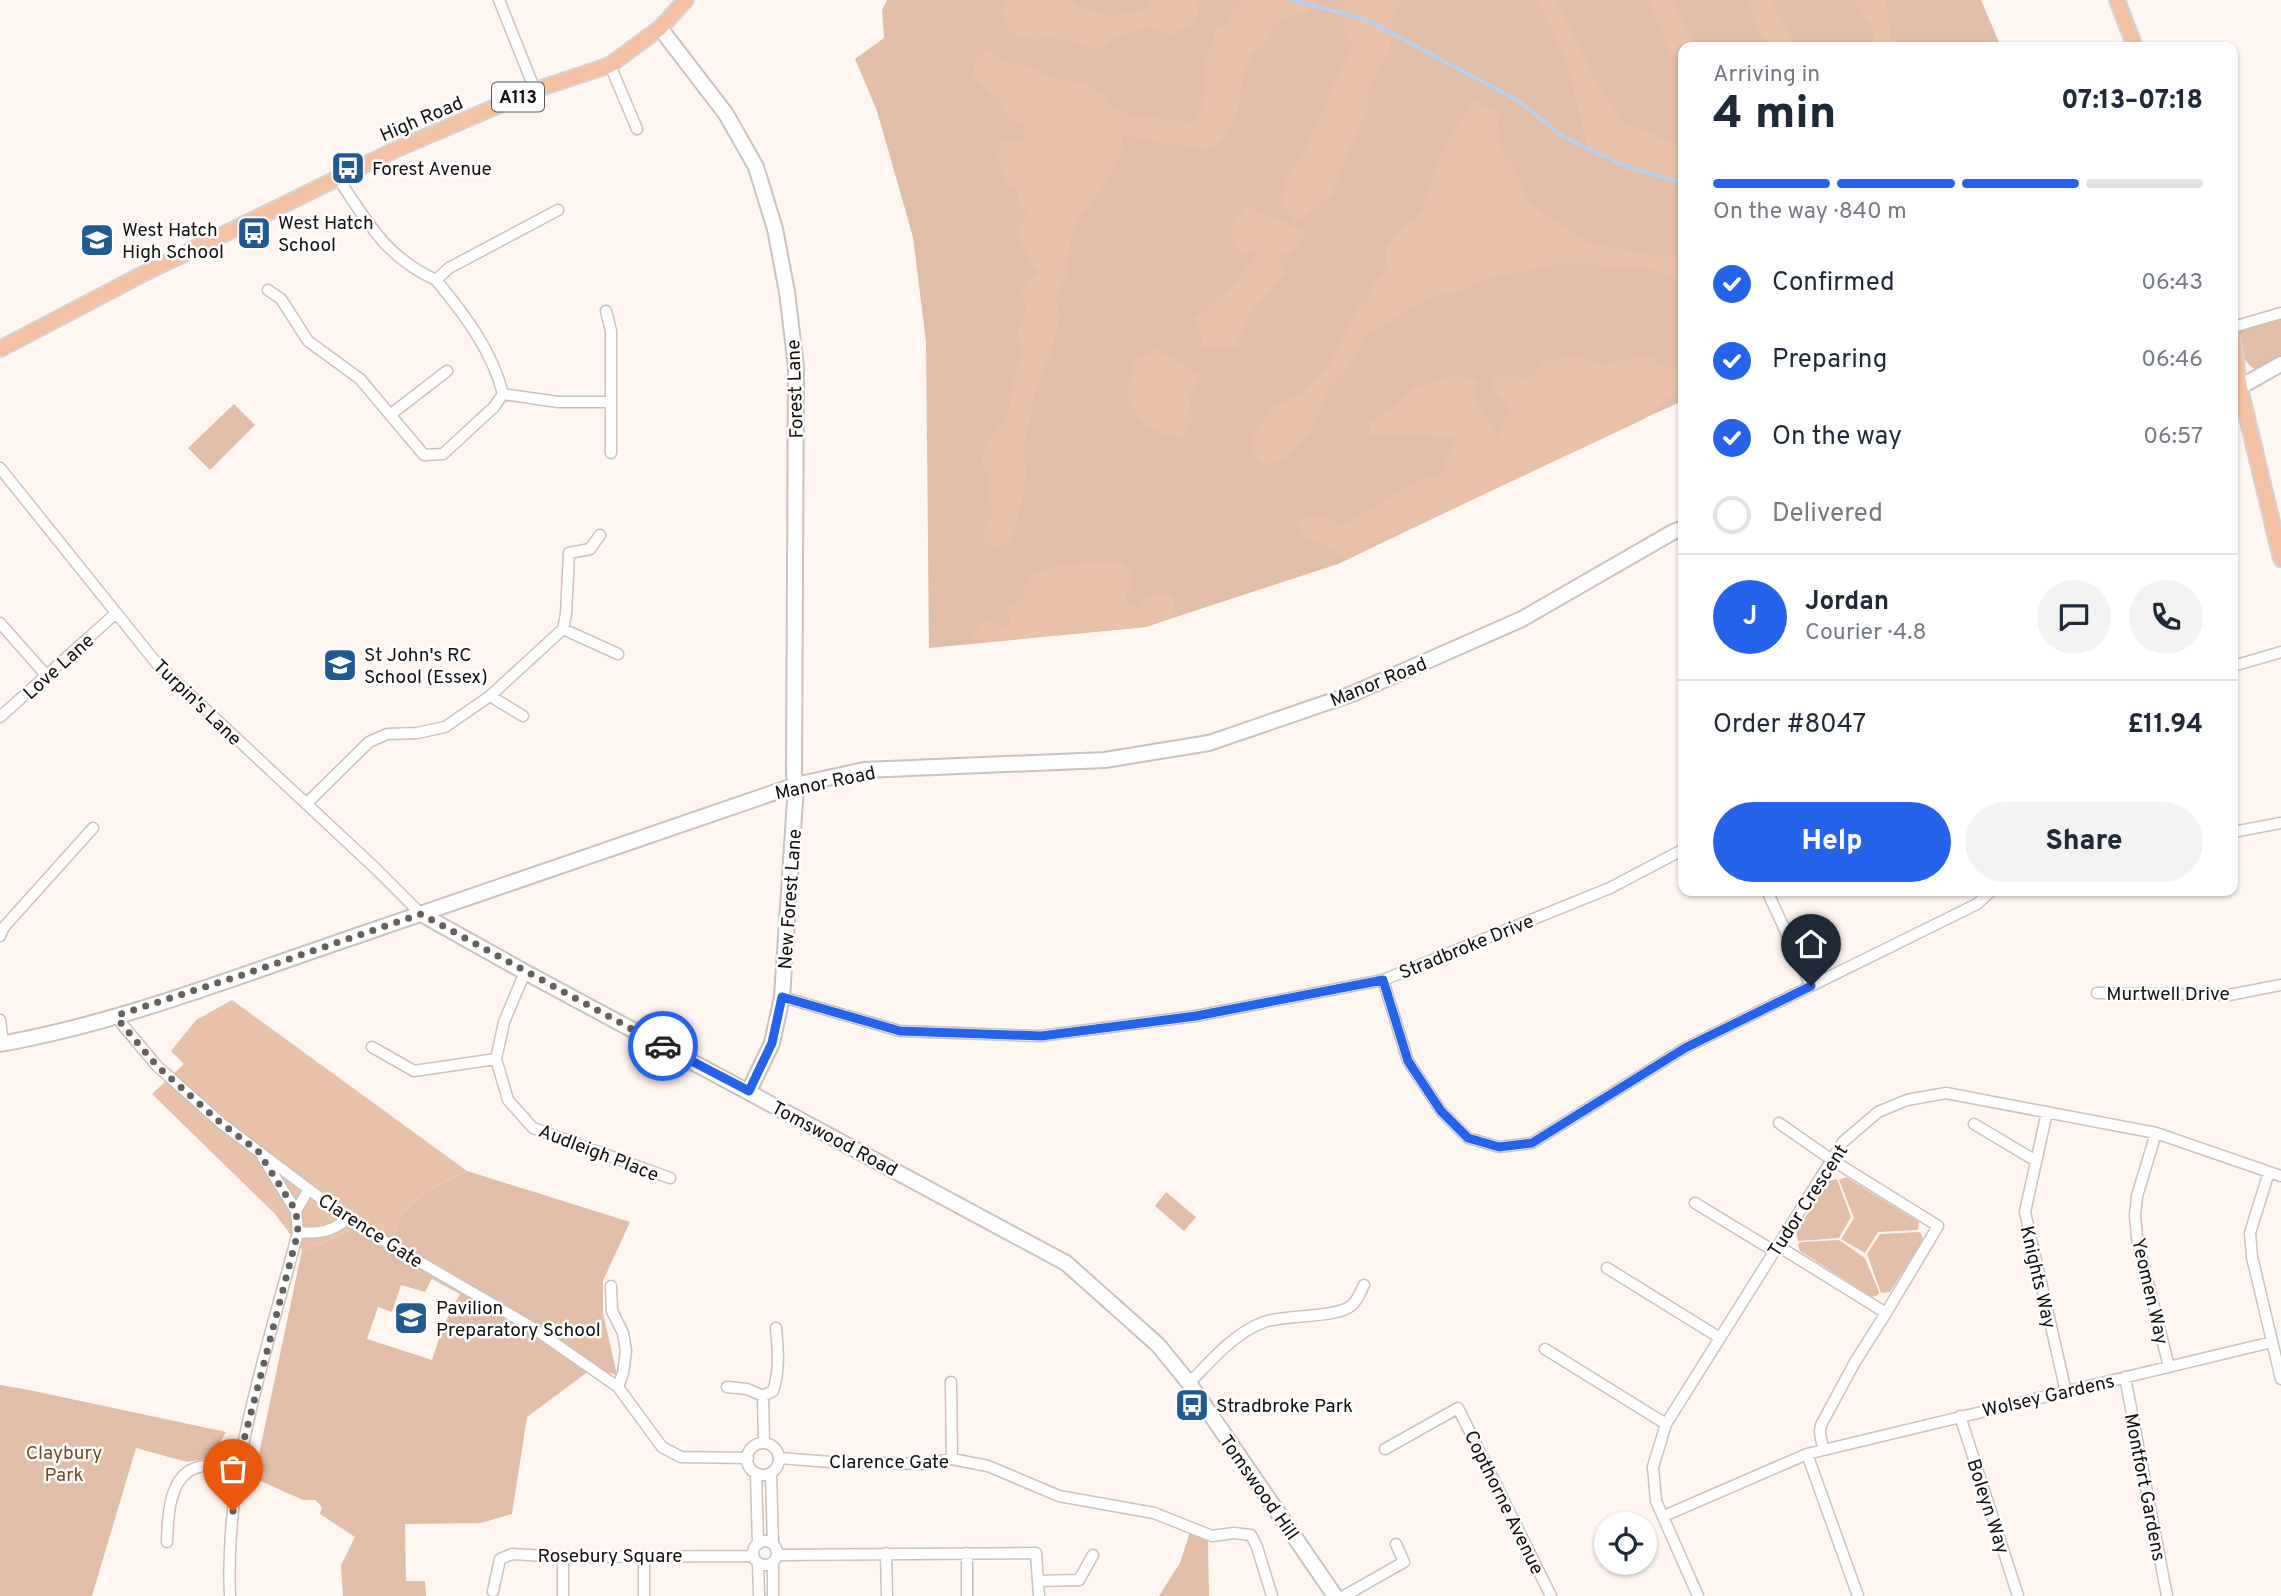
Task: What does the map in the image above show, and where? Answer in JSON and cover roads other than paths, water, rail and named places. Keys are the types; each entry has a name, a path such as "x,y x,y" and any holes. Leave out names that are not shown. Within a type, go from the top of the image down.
{"main road":[{"name":"High Road","path":"0,349 139,276 399,148 535,90 610,65 660,28 686,0"},
{"path":"2117,0 2133,42"},
{"path":"2238,393 2281,559"}],"street":[{"path":"499,0 535,90"},
{"name":"Forest Lane","path":"660,28 726,114 757,167 775,229 788,292 796,367 796,785"},
{"path":"610,65 637,129"},
{"path":"268,290 281,299 308,341 360,379 424,455 443,454 494,407 503,394 500,382 472,324 436,280 396,257 382,242 337,177"},
{"path":"436,280 449,268 558,210"},
{"path":"606,311 611,331 611,453"},
{"path":"2238,326 2281,313"},
{"path":"2238,388 2281,364"},
{"path":"390,415 447,371"},
{"path":"503,394 558,402 611,402"},
{"name":"Turpin's Lane","path":"0,468 158,665 375,867 421,914"},
{"name":"Manor Road","path":"2,1044 118,1015 242,975 796,785 864,770 1105,760 1209,743 1352,694 1522,619 1678,530"},
{"path":"306,804 369,742 387,734 417,733 445,727 490,696 563,629 569,553 590,549 600,535"},
{"name":"Love Lane","path":"0,717 116,614"},
{"path":"0,623 46,675"},
{"path":"563,629 618,654"},
{"path":"2238,665 2281,652"},
{"path":"490,696 523,716"},
{"name":"New Forest Lane","path":"749,1091 772,1043 782,997 796,785"},
{"path":"2238,831 2281,823"},
{"path":"0,936 4,927 93,828"},
{"name":"Stradbroke Drive","path":"782,997 900,1031 1041,1036 1196,1016 1383,980 1610,888 1678,852"},
{"path":"1769,896 1811,986"},
{"path":"1383,980 1408,1061 1441,1111 1468,1138 1499,1147 1532,1143 1685,1048 1977,904 1986,896"},
{"name":"Tomswood Road","path":"421,914 1066,1263 1158,1345 1187,1381"},
{"name":"Audleigh Place","path":"525,972 504,1023 496,1059 508,1100 533,1128 670,1178"},
{"name":"Murtwell Drive","path":"2097,993 2229,995 2281,985"},
{"name":"Clarence Gate","path":"118,1015 121,1023 157,1066 221,1123 348,1218 533,1328 618,1387 662,1447 670,1453 681,1457 748,1458"},
{"path":"0,1020 2,1044"},
{"path":"372,1047 414,1071 496,1059"},
{"name":"Tudor Crescent","path":"1698,1596 1656,1501 1653,1467 1666,1424 1843,1142 1878,1112 1907,1100 1946,1093 2156,1133 2281,1176"},
{"name":"Knights Way","path":"2047,1112 2025,1212 2066,1392"},
{"path":"1779,1123 1832,1160 1938,1226 1855,1362 1821,1425 1823,1449"},
{"path":"1973,1124 2036,1161"},
{"name":"Yeomen Way","path":"2156,1133 2137,1196 2135,1215 2137,1238 2169,1367"},
{"path":"230,1596 228,1560 238,1466 298,1232 296,1211 258,1151"},
{"path":"2269,1172 2250,1233 2252,1257 2281,1380"},
{"path":"296,1211 309,1189"},
{"path":"1695,1203 1886,1313"},
{"path":"298,1232 331,1230 348,1218"},
{"path":"1607,1268 1720,1338"},
{"path":"1187,1381 1245,1332 1263,1322 1344,1310 1353,1304 1364,1285"},
{"path":"611,1286 612,1311 623,1333 626,1351 618,1387"},
{"path":"764,1396 773,1391 777,1378 779,1352 776,1328"},
{"name":"Wolsey Gardens","path":"1664,1516 1823,1449 2272,1342"},
{"path":"1545,1349 1666,1424"},
{"name":"Montfort Gardens","path":"2125,1377 2167,1596"},
{"name":"Tomswood Hill","path":"1187,1381 1335,1596"},
{"path":"951,1382 952,1459"},
{"path":"727,1387 747,1389 764,1396"},
{"path":"764,1396 764,1443"},
{"name":"Copthorne Avenue","path":"1385,1449 1458,1408 1552,1596"},
{"name":"Boleyn Way","path":"1960,1416 2018,1596"},
{"path":"764,1443 776,1449 779,1458 778,1465 766,1475 757,1473 749,1466 748,1458 753,1447 764,1443"},
{"path":"1807,1454 1858,1596"},
{"name":"Clarence Gate","path":"779,1458 923,1464 952,1459 988,1465 1059,1496 1154,1513 1212,1536 1234,1533 1251,1535 1272,1596"},
{"path":"167,1542 169,1513 178,1481 191,1470 212,1465 238,1466"},
{"path":"757,1473 758,1544"},
{"path":"771,1473 773,1544 776,1549 774,1596"},
{"path":"759,1596 754,1549 764,1541 773,1544"},
{"path":"1344,1596 1404,1562 1396,1544"},
{"path":"756,1559 766,1565 775,1559 886,1553 1036,1553 1039,1596"},
{"path":"886,1553 887,1596"},
{"path":"967,1553 967,1596"},
{"name":"Rosebury Square","path":"492,1591 500,1559 512,1554 756,1559"},
{"path":"1038,1580 1079,1580 1093,1555"},
{"path":"643,1556 645,1596"},
{"path":"563,1557 563,1596"}],"waterway":[{"path":"1292,0 1367,20 1517,100 1562,136 1627,167 1678,181"}],"place":[{"name":"Forest Avenue","path":"348,168"},
{"name":"West Hatch School","path":"254,233"},
{"name":"West Hatch High School","path":"97,240"},
{"name":"St John's RC School (Essex)","path":"340,665"},
{"name":"Pavilion Preparatory School","path":"411,1318"},
{"name":"Stradbroke Park","path":"1192,1405"}],"park label":[{"name":"Claybury Park","path":"64,1463"}]}
